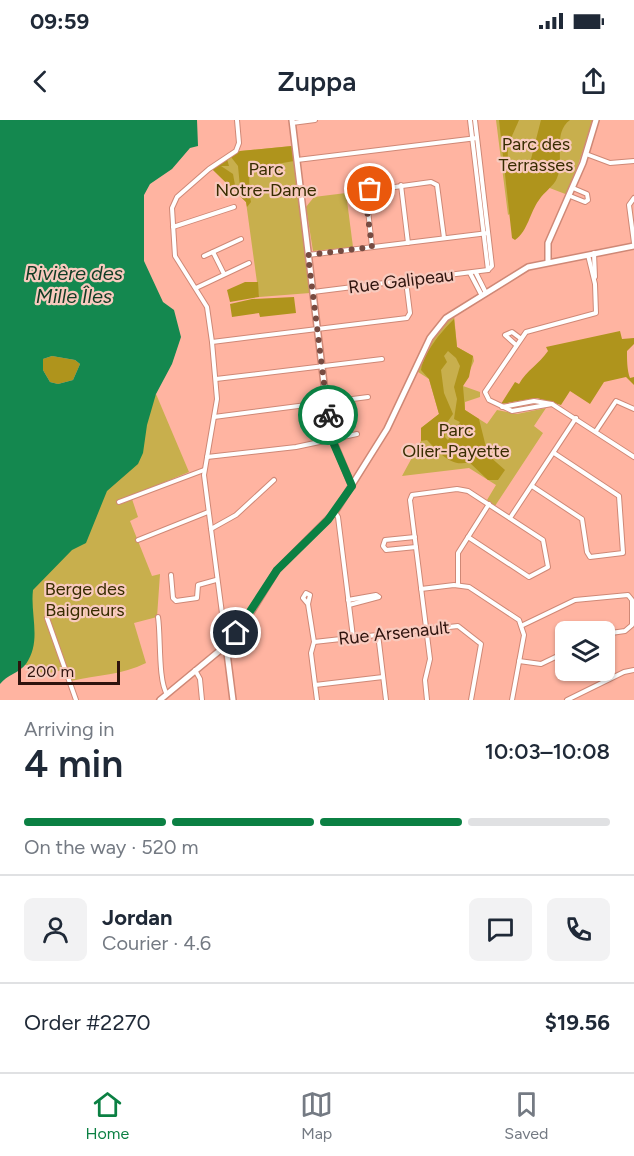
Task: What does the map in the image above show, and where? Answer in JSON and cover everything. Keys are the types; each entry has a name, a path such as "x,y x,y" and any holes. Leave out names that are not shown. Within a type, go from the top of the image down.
{"street":[{"path":"233,700 216,580 204,470 217,401 208,309 175,256 172,208 177,197 217,162 236,152 239,143 237,120"},
{"path":"315,120 292,121 332,439 352,486"},
{"path":"470,120 475,139"},
{"path":"308,255 486,233 475,139 475,120"},
{"path":"548,261 548,243 570,196 596,120"},
{"path":"297,160 475,139"},
{"path":"586,154 610,163 634,161"},
{"path":"372,247 366,191 401,185 436,183 444,238"},
{"path":"401,185 408,243"},
{"path":"570,196 587,201 586,193 573,188"},
{"path":"160,700 226,645 247,619 277,570 335,512 389,424 412,370 435,330 454,311 523,269 548,261 634,245 629,205 634,198"},
{"path":"173,227 234,207"},
{"name":"Rue Galipeau","path":"313,292 488,270 492,266 486,233"},
{"path":"204,256 241,239"},
{"path":"213,252 224,274"},
{"path":"552,404 520,412 499,406 486,398 485,392 520,338 533,329 594,315 598,309 591,254"},
{"path":"196,288 249,263"},
{"path":"473,273 483,293"},
{"path":"212,342 407,318 410,313 406,280"},
{"path":"515,345 505,335 512,332 520,338"},
{"path":"216,379 381,359"},
{"path":"214,417 368,397"},
{"path":"499,406 537,401 552,404 634,457"},
{"path":"596,432 616,401 634,409"},
{"path":"510,518 576,418"},
{"path":"207,457 296,447 357,434"},
{"path":"532,486 582,519 587,552 590,557 624,553 619,496 554,453"},
{"path":"119,502 204,470"},
{"path":"211,529 236,515 274,480"},
{"path":"427,700 425,680 430,661 410,500 413,494 462,489 544,541 548,565 546,571 529,577 468,537"},
{"path":"458,585 457,556 489,504"},
{"path":"138,540 208,512"},
{"path":"335,512 338,517 353,637"},
{"path":"415,537 387,540 383,543 386,550 416,546"},
{"path":"171,575 173,597 176,601 197,598 198,585 216,580"},
{"path":"421,589 458,585 477,591 514,615 522,625 524,635 512,700"},
{"path":"376,594 379,597 349,602 376,594"},
{"path":"522,625 575,600 629,595 632,600 631,626 625,631 615,632"},
{"path":"308,604 314,642 311,653 317,700"},
{"path":"158,616 162,659 160,678 167,694"},
{"path":"46,618 76,700"},
{"name":"Rue Arsenault","path":"314,642 456,626 480,641 471,700"},
{"path":"378,634 386,700"},
{"path":"519,661 541,664 555,657"},
{"path":"195,670 200,679 202,700"},
{"path":"567,700 624,672 634,670"},
{"path":"315,685 383,676"}],"green space":[{"name":"Parc des Terrasses","path":"496,120 593,120 568,195 547,187 508,215"},
{"path":"499,120 519,120 511,138 508,158 514,169 521,169 531,159 541,120 570,120 565,125 560,139 560,163 557,178 539,200 523,232 515,240 512,238"},
{"name":"Parc Notre-Dame","path":"292,146 310,293 259,297 246,202 212,169 240,151"},
{"path":"292,146 294,161 249,169 251,202 247,207 246,202 212,169 227,159 229,166 221,166 233,174 235,185 240,187 238,166 231,157 240,151"},
{"name":"Parc Notre-Dame","path":"346,193 353,247 313,251 306,207 314,197"},
{"path":"245,282 258,282 259,297 230,302 227,290"},
{"path":"294,297 296,313 260,317 259,313 232,317 230,304 252,299"},
{"name":"Parc Olier-Payette","path":"454,314 457,347 473,356 474,361 463,386 480,392 480,397 465,402 465,410 487,424 497,410 517,414 546,408 534,426 543,433 495,506 487,500 496,485 469,468 402,476 421,441 421,428 439,414 429,379 415,370 436,333"},
{"path":"454,319 457,347 473,356 469,377 463,386 465,410 479,419 488,455 505,470 498,480 488,480 469,462 451,461 427,440 421,441 421,428 439,414 429,379 421,370 429,349","holes":["448,351 456,358 460,366 454,387 457,399 454,419 460,422 448,440 445,437 446,424 453,414 444,393 441,370 447,362 444,356"]},
{"name":"Parc Olier-Payette","path":"620,331 622,339 634,338 634,344 627,351 627,361 630,378 634,377 634,385 626,377 604,382 590,404 570,391 561,405 537,398 501,404 515,382 519,384 548,351 546,347"},
{"path":"52,356 75,360 80,364 73,380 58,384 50,382 43,370 43,359"},
{"name":"Berge des Baigneurs","path":"156,394 189,472 131,496 138,517 130,521 152,576 160,574 157,617 134,623 146,663 119,672 71,681 67,669 45,674 24,664 30,589"}],"water":[{"name":"Rivière des Mille Îles","path":"0,120 197,120 198,146 190,148 172,169 150,184 144,195 144,261 163,302 174,310 181,337 172,364 156,394 147,425 143,453 138,464 107,491 86,543 72,550 33,590 34,637 31,655 23,667 0,684","holes":["52,356 75,360 80,364 73,380 58,384 50,382 43,370 43,359"]}],"way so far":[{"path":"328,415 308,255 372,247 365,195 370,189"}],"route":[{"path":"236,633 277,570 328,520 352,486 333,442 328,415"}]}
